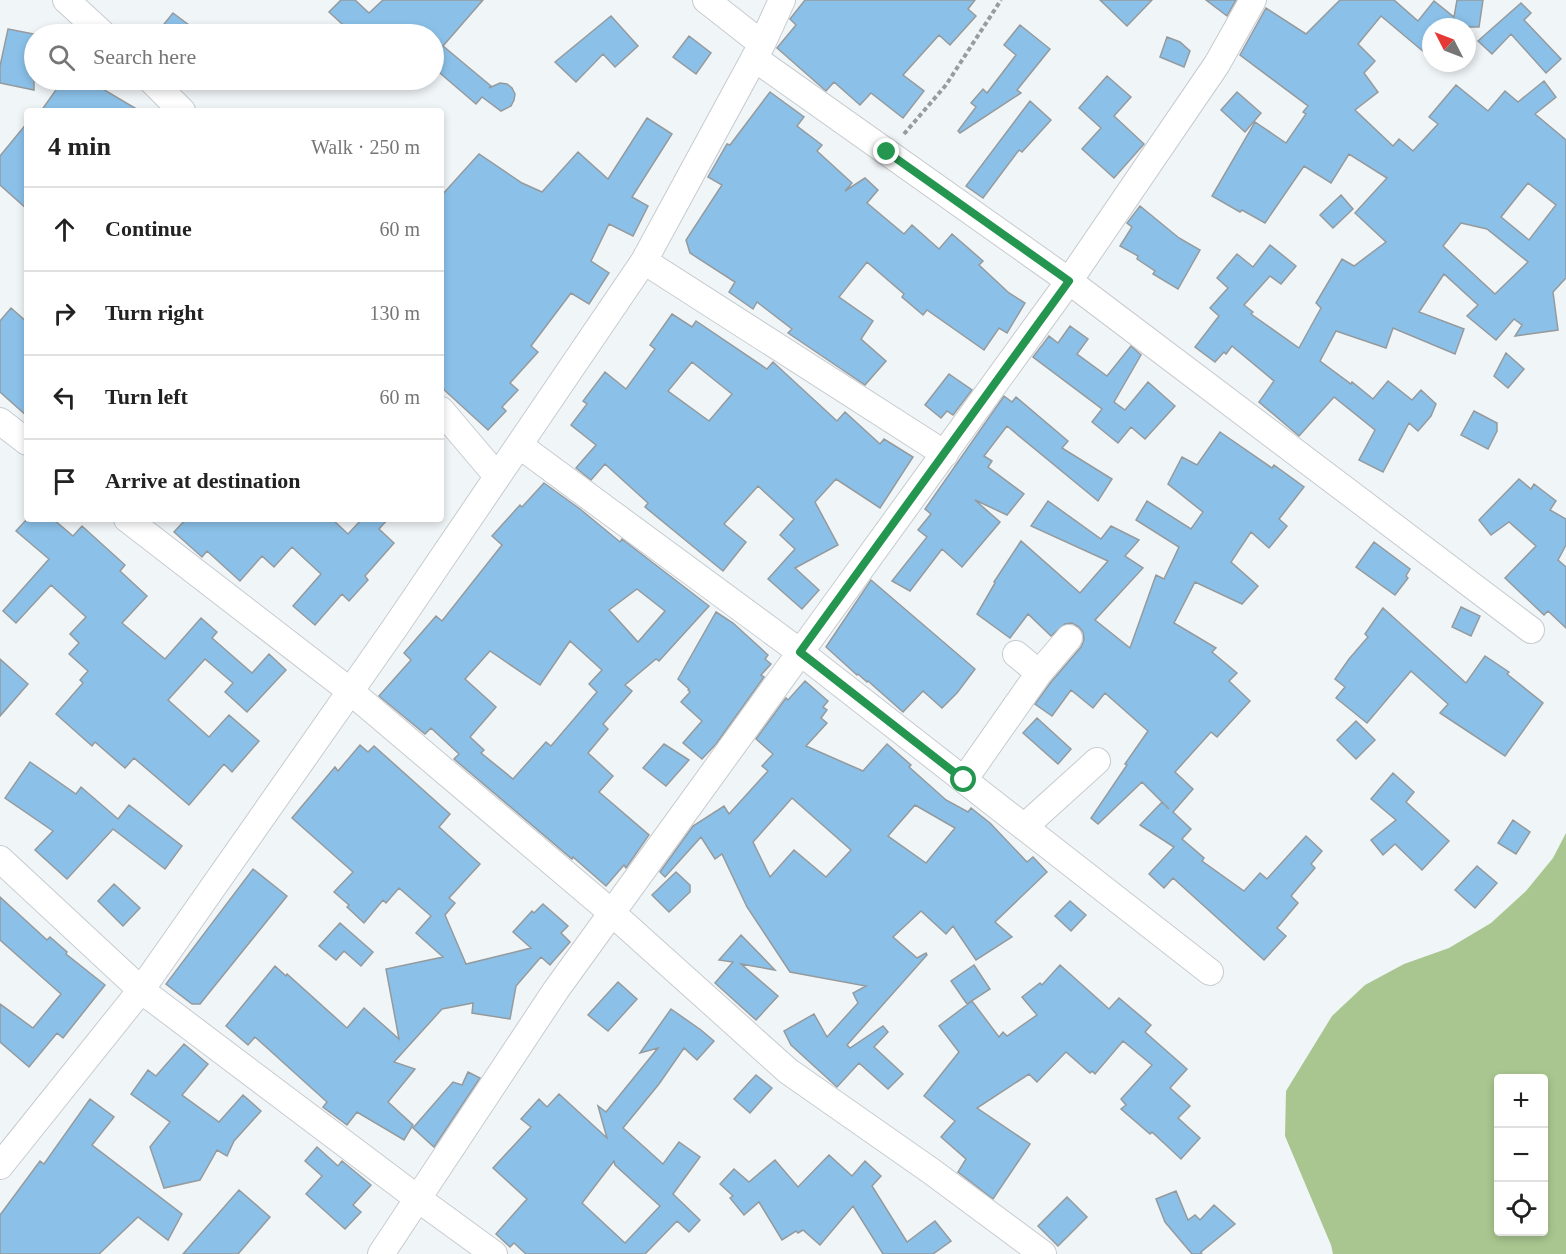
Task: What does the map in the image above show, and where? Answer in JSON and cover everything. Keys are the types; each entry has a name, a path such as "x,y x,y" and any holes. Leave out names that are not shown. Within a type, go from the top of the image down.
{"street":[{"path":"66,0 92,24"},
{"path":"706,0 758,51 887,152 1069,281 1531,630"},
{"path":"0,1166 141,990 396,626 644,261 758,51 782,0"},
{"path":"381,1254 556,990 1069,281 1217,64 1253,0"},
{"path":"161,90 179,108"},
{"path":"644,261 945,454"},
{"path":"444,414 497,476"},
{"path":"0,422 24,440"},
{"path":"519,445 800,652 1210,972"},
{"path":"131,522 350,691 612,913 788,1071 931,1171 1043,1254"},
{"path":"964,780 1039,673 1069,638"},
{"path":"1016,654 1039,673"},
{"path":"1024,826 1097,761"},
{"path":"0,859 141,990 494,1254"}],"path":[{"path":"887,152 946,85 1001,0"}],"green space":[{"path":"1566,833 1566,1254 1333,1254 1285,1136 1286,1091 1332,1016 1365,985 1404,964 1449,948 1491,923 1526,891 1553,858"}],"building":[{"path":"341,0 355,0 369,13 383,0 483,0 444,45 444,24 342,24 329,12"},
{"path":"805,0 975,0 968,9 976,16 950,45 939,35 903,75 924,91 903,118 871,93 860,105 834,82 826,91 777,48 796,25 790,19"},
{"path":"1100,0 1152,0 1127,26"},
{"path":"1206,0 1236,0 1227,16"},
{"path":"1340,0 1394,0 1418,21 1434,1 1454,17 1457,0 1483,0 1479,27 1476,27 1476,18 1422,18 1422,50 1381,16 1358,44 1375,61 1364,73 1378,92 1355,110 1393,146 1399,139 1413,151 1438,124 1429,117 1456,85 1488,111 1505,91 1518,102 1544,81 1556,97 1535,114 1566,140 1566,278 1553,292 1558,330 1515,336 1522,325 1514,319 1496,340 1467,316 1478,305 1444,274 1419,312 1464,329 1455,354 1393,328 1386,348 1336,331 1320,361 1373,399 1388,381 1412,400 1421,390 1436,404 1431,416 1418,431 1409,423 1383,472 1359,460 1375,430 1334,397 1299,436 1259,402 1274,381 1232,346 1215,362 1195,347 1219,316 1210,308 1228,288 1217,278 1237,254 1253,267 1270,245 1296,266 1281,284 1270,276 1244,305 1253,312 1251,314 1299,348 1321,308 1316,303 1342,259 1354,266 1386,242 1355,213 1387,178 1349,154 1331,183 1304,166 1265,223 1212,196 1255,122 1286,143 1306,114 1303,112 1308,106 1240,55 1266,8 1306,34","holes":["1528,183 1556,205 1529,240 1501,217","1461,223 1487,229 1528,262 1495,294 1443,246"]},
{"path":"1521,3 1531,13 1524,20 1561,59 1546,73 1511,34 1492,54 1478,41"},
{"path":"173,13 188,24 164,24"},
{"path":"611,16 638,46 615,67 603,54 576,82 555,62"},
{"path":"1020,25 1050,49 1017,90 1021,93 960,133 958,131 976,107 971,103 983,89 987,93 1016,55 1004,45"},
{"path":"8,29 24,32 24,88 0,83 0,66"},
{"path":"689,36 711,53 696,74 673,57"},
{"path":"1167,37 1180,42 1190,51 1184,67 1160,57"},
{"path":"444,47 491,86 489,88 500,83 507,84 515,94 511,106 501,111 482,97 476,104 444,77"},
{"path":"1107,76 1131,97 1114,116 1144,144 1114,178 1082,149 1101,128 1079,108"},
{"path":"56,90 104,90 135,108 43,108"},
{"path":"770,92 804,117 797,126 822,145 817,151 852,183 845,191 865,178 878,190 867,203 904,234 912,225 939,249 952,234 983,261 979,265 1009,293 1025,303 1007,333 999,328 984,350 927,310 923,315 902,297 904,294 867,262 839,297 873,321 861,339 886,361 865,385 788,333 792,329 757,302 753,309 729,292 735,282 690,253 686,240 722,185 708,177 727,144 730,145"},
{"path":"1237,92 1261,113 1245,132 1221,110"},
{"path":"1030,101 1051,120 1022,152 1019,150 983,198 966,186"},
{"path":"647,118 672,134 632,197 648,206 633,236 609,224 591,261 609,273 589,304 571,293 531,346 538,352 510,383 518,390 502,407 506,411 488,430 444,390 444,193 479,154 522,183 542,192 578,152 608,179"},
{"path":"24,127 24,206 0,185 0,156"},
{"path":"1341,195 1353,209 1333,228 1320,215"},
{"path":"1140,206 1179,238 1200,250 1178,289 1153,274 1155,271 1137,259 1138,256 1120,246 1132,227 1127,223"},
{"path":"11,308 24,319 24,413 0,392 0,321"},
{"path":"672,314 692,327 696,321 767,369 773,362 837,421 845,412 880,444 884,439 913,457 880,508 836,479 815,502 838,545 795,568 819,590 802,609 768,579 795,549 780,535 794,519 758,486 724,524 746,542 723,571 645,507 648,503 605,464 591,480 576,468 596,445 571,425 587,404 583,401 605,372 626,389 655,349 650,345","holes":["692,362 732,394 709,421 668,391"]},
{"path":"1070,326 1088,339 1077,354 1107,376 1131,346 1141,355 1114,402 1125,410 1148,382 1175,406 1145,439 1131,427 1118,443 1092,422 1102,409 1033,357 1049,336 1058,343"},
{"path":"1506,353 1524,369 1508,388 1494,376"},
{"path":"949,374 972,390 953,415 947,411 941,418 925,405"},
{"path":"1004,396 1012,402 1016,397 1068,441 1062,448 1112,479 1098,501 1007,426 984,456 992,461 988,467 1024,494 1007,515 975,500 1000,522 962,567 942,549 910,591 892,581 927,537 918,530 931,514 925,509"},
{"path":"1474,411 1497,423 1497,431 1488,449 1461,435"},
{"path":"1220,432 1272,468 1274,465 1304,487 1279,519 1287,526 1269,548 1251,532 1231,562 1258,586 1242,604 1195,582 1174,623 1216,648 1212,652 1237,673 1229,681 1250,701 1217,737 1211,732 1175,772 1193,789 1173,812 1191,829 1182,839 1204,858 1202,861 1244,891 1260,873 1267,879 1306,836 1322,851 1311,864 1315,868 1291,896 1298,903 1277,928 1286,936 1264,960 1173,878 1164,888 1149,874 1174,847 1140,825 1162,802 1142,782 1098,824 1091,818 1148,731 1105,693 1093,708 1071,690 1052,716 1035,704 1081,647 1084,640 1083,632 1079,627 1072,623 1065,624 1051,636 1028,614 1010,638 977,614 994,582 1021,541 1080,593 1108,561 1031,526 1048,501 1101,539 1111,526 1139,540 1125,556 1143,568 1095,620 1130,648 1156,575 1164,579 1179,547 1136,520 1147,501 1191,529 1203,512 1168,484 1182,457 1197,465"},
{"path":"1519,479 1531,489 1534,484 1556,501 1550,510 1566,519 1566,545 1558,560 1566,567 1566,628 1548,611 1544,615 1505,578 1536,546 1509,522 1491,535 1479,520"},
{"path":"544,483 620,542 622,539 709,606 659,661 656,659 625,685 632,691 603,724 608,729 588,753 613,776 599,792 649,835 626,868 624,865 606,886 454,759 459,754 431,728 425,734 379,696 411,660 404,653 436,616 442,621 502,545 492,536 520,505 522,507","holes":["637,589 665,611 638,642 609,610","570,641 602,670 589,684 597,692 551,746 546,742 513,779 481,753 484,750 470,737 496,707 465,679 490,651 540,685"]},
{"path":"24,522 57,522 73,536 82,526 125,565 120,571 147,596 122,623 165,659 201,618 217,632 212,638 252,673 269,654 286,670 247,712 225,692 233,683 205,659 168,700 209,737 229,715 259,741 232,772 224,764 189,805 134,758 125,768 95,742 92,746 56,714 83,683 80,680 88,671 69,654 79,643 70,634 86,617 51,585 16,623 3,611 49,559 16,531"},
{"path":"183,522 335,522 348,534 359,522 385,522 379,529 394,543 365,576 368,580 349,601 342,594 315,625 293,606 321,574 292,547 274,567 262,556 240,581 207,551 202,557 174,532"},
{"path":"1374,542 1410,569 1406,576 1408,578 1395,595 1356,567"},
{"path":"871,580 975,669 942,708 923,691 903,712 826,647"},
{"path":"1461,607 1480,616 1471,636 1452,627"},
{"path":"1383,608 1466,683 1485,656 1509,672 1507,674 1543,703 1505,756 1440,713 1448,704 1411,671 1367,723 1336,698 1345,687 1335,679 1368,637 1365,634"},
{"path":"716,612 733,623 768,655 765,659 771,664 761,675 764,677 716,744 702,759 683,743 702,721 681,702 690,692 678,679"},
{"path":"0,659 28,684 0,716"},
{"path":"805,681 828,701 823,707 827,710 821,718 827,723 806,746 863,771 887,744 946,800 968,812 971,808 990,823 1027,862 1033,857 1047,872 995,922 1012,937 976,960 953,926 946,934 921,911 893,937 917,958 926,953 927,955 847,1045 850,1048 883,1026 888,1032 874,1047 903,1074 888,1089 859,1063 837,1087 791,1045 784,1031 814,1014 827,1037 858,1003 853,993 866,986 790,972 747,907 722,854 715,859 701,837 665,877 660,872 693,826 724,806 729,814 768,771 762,766 773,754 756,739 786,698 788,700","holes":["792,798 851,850 826,877 794,850 770,877 753,842","915,805 955,828 926,863 888,836"]},
{"path":"1037,718 1071,749 1058,764 1023,733"},
{"path":"1356,721 1375,740 1356,759 1337,740"},
{"path":"664,744 689,760 666,786 643,768"},
{"path":"360,745 368,752 374,746 450,814 439,827 480,864 449,898 455,903 445,915 466,964 531,948 513,932 532,911 534,913 543,904 568,926 561,933 570,942 550,965 541,957 516,986 510,1019 472,1013 473,1003 442,1009 394,1062 415,1069 388,1102 413,1125 404,1140 357,1112 347,1125 323,1107 327,1102 255,1037 248,1045 226,1026 275,966 347,1028 364,1008 399,1039 386,969 443,957 416,933 431,916 399,888 386,903 383,900 364,923 334,892 353,872 292,818 335,767 338,771"},
{"path":"30,762 76,794 81,787 118,819 129,805 182,846 165,869 113,829 67,879 35,850 53,831 5,798"},
{"path":"1393,773 1414,792 1406,802 1449,841 1422,870 1395,844 1383,855 1371,840 1396,820 1371,799"},
{"path":"1513,820 1530,832 1516,854 1498,843"},
{"path":"1477,866 1497,883 1475,908 1455,890"},
{"path":"253,869 287,896 200,1004 192,1004 166,984"},
{"path":"676,872 690,885 690,892 669,912 652,895"},
{"path":"114,884 140,908 123,926 98,901"},
{"path":"0,897 47,940 50,937 67,952 66,954 105,985 63,1038 57,1033 29,1067 0,1042 0,1004 33,1028 61,994 0,940"},
{"path":"1070,901 1086,915 1071,931 1055,916"},
{"path":"340,923 373,952 361,966 344,951 336,960 319,946"},
{"path":"741,935 775,970 741,964 778,996 756,1020 715,983 733,962 719,960"},
{"path":"974,965 990,989 967,1004 951,981"},
{"path":"1060,965 1109,1009 1119,998 1151,1025 1145,1032 1187,1069 1170,1088 1190,1106 1178,1118 1200,1138 1181,1159 1152,1132 1150,1134 1121,1109 1126,1105 1121,1099 1152,1065 1123,1041 1095,1074 1092,1071 1090,1073 1066,1052 1037,1082 1029,1074 977,1108 1030,1144 993,1199 958,1172 966,1159 941,1137 955,1121 924,1096 959,1052 939,1026 972,1001 999,1037 1003,1032 1007,1036 1037,1015 1022,997 1040,983 1042,985"},
{"path":"618,982 637,999 608,1031 588,1015"},
{"path":"671,1009 714,1041 697,1060 684,1048 659,1084 623,1128 663,1164 679,1142 700,1157 673,1194 700,1220 689,1232 677,1221 645,1254 526,1254 514,1243 510,1247 496,1234 527,1199 493,1168 531,1127 521,1119 539,1099 547,1107 559,1094 607,1138 598,1106 606,1112 658,1048 640,1053","holes":["614,1161 615,1165 660,1206 625,1243 582,1203"]},
{"path":"184,1044 208,1064 182,1095 219,1122 243,1095 261,1111 234,1141 227,1156 217,1150 200,1180 164,1188 150,1147 170,1122 131,1094 148,1070 156,1076"},
{"path":"468,1072 480,1078 434,1147 413,1128 453,1082 462,1085"},
{"path":"756,1075 772,1088 750,1113 734,1099"},
{"path":"90,1099 114,1117 92,1145 182,1214 168,1240 138,1217 99,1254 0,1254 0,1215 40,1161 44,1164"},
{"path":"317,1147 338,1166 342,1161 371,1185 353,1205 361,1212 345,1229 306,1194 322,1176 305,1161"},
{"path":"829,1155 852,1176 865,1161 881,1176 872,1186 907,1242 935,1221 951,1241 933,1254 883,1254 853,1206 820,1245 803,1230 798,1233 796,1231 782,1240 759,1202 744,1215 730,1198 733,1196 720,1184 734,1169 749,1182 775,1160 798,1187"},
{"path":"239,1190 270,1217 238,1254 183,1254"},
{"path":"1176,1191 1188,1220 1195,1215 1200,1220 1214,1205 1235,1224 1201,1252 1202,1254 1192,1254 1165,1222 1156,1199"},
{"path":"1067,1197 1087,1217 1058,1246 1038,1226"}],"route":[{"path":"887,152 1069,281 800,652 964,780"}]}
